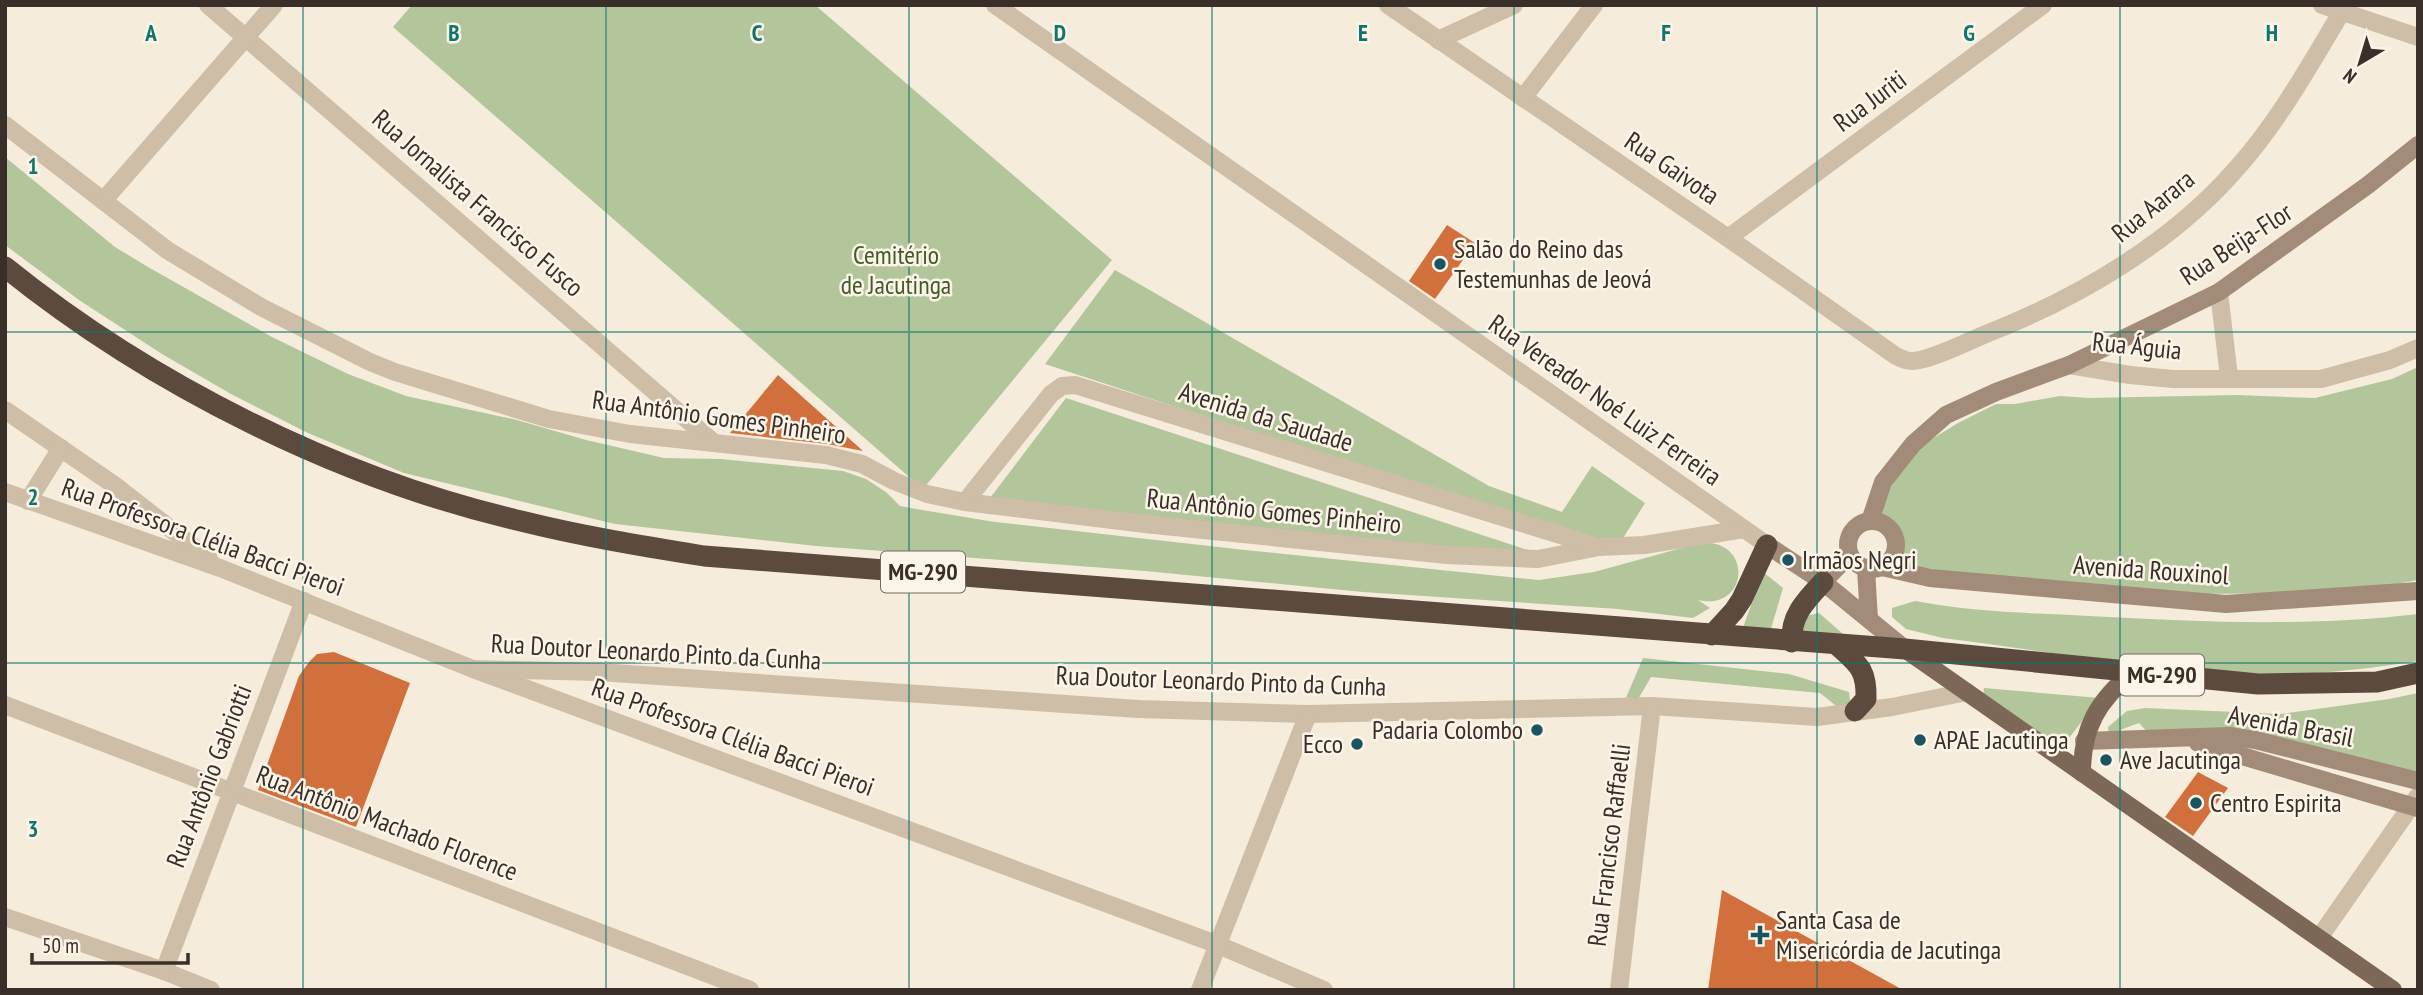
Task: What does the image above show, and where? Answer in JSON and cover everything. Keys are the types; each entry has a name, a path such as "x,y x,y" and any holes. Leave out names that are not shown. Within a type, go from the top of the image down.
{"highway":[{"name":"MG-290","path":"5,267 43,298 121,349 197,395 265,430 367,473 452,502 520,521 649,547 704,556 1905,649 2258,684 2376,682 2418,673"},
{"path":"1712,635 1742,599 1767,545"},
{"path":"1792,642 1791,631 1795,616 1823,582"},
{"path":"1837,645 1856,662 1867,680 1866,699 1855,711"}],"main road":[{"path":"1905,649 2393,990"},
{"path":"2082,773 2084,741 2092,719 2107,696 2133,672"}],"street":[{"name":"Rua Jornalista Francisco Fusco","path":"208,5 713,442"},
{"path":"103,201 274,5"},
{"name":"Rua Vereador Noé Luiz Ferreira","path":"995,5 1823,582 1905,649"},
{"name":"Rua Gaivota","path":"1388,5 1895,356 1911,361 1929,356"},
{"path":"1438,40 1514,5"},
{"path":"1523,98 1594,5"},
{"name":"Rua Juriti","path":"1728,238 2043,5"},
{"path":"2322,5 2341,9 2418,37"},
{"name":"Rua Aarara","path":"1929,356 2018,322 2106,275 2185,219 2237,169 2282,111 2341,9"},
{"name":"Rua Antônio Gomes Pinheiro","path":"5,125 167,250 261,307 395,372 550,419 630,434 826,455 862,464 927,494 965,502 1145,524 1494,559 1538,559 1600,547 1644,545 1744,529"},
{"name":"Rua Beija-Flor","path":"2069,365 2219,292 2368,185 2418,145"},
{"path":"2219,292 2229,377"},
{"name":"Rua Águia","path":"1870,521 1883,482 1913,444 1946,415 1996,392 2069,365 2173,379 2321,379 2390,360 2418,348"},
{"name":"Avenida da Saudade","path":"965,502 1051,394 1062,386 1075,385 1600,547"},
{"path":"5,410 127,495 220,568"},
{"path":"28,501 61,448"},
{"name":"Rua Professora Clélia Bacci Pieroi","path":"5,492 220,568 473,669 1216,944 1324,990"},
{"path":"1870,521 1881,522 1890,529 1896,539 1896,550 1891,560 1874,568 1856,564 1849,555 1847,544 1851,533 1859,524 1870,521"},
{"path":"1823,582 1849,555"},
{"path":"1869,618 1874,568"},
{"name":"Avenida Rouxinol","path":"1874,568 1930,578 2226,604 2418,591"},
{"name":"Rua Antônio Gabriotti","path":"164,971 304,601"},
{"name":"Rua Doutor Leonardo Pinto da Cunha","path":"473,669 612,673 1138,709 1308,714 1652,706 1817,717 1892,708 1967,692"},
{"name":"Rua Antônio Machado Florence","path":"5,705 750,990"},
{"name":"Rua Francisco Raffaelli","path":"1619,990 1652,706"},
{"path":"1200,990 1308,714"},
{"name":"Avenida Brasil","path":"2185,739 2229,736 2255,740 2418,781"},
{"path":"2084,741 2185,739"},
{"name":"Avenida Brasil","path":"2185,739 2416,803"},
{"path":"2319,938 2416,803"},
{"path":"5,917 164,971 211,990"}],"green space":[{"name":"Cemitério de Jacutinga","path":"412,5 815,5 1112,260 923,489 393,27"},
{"path":"5,157 115,247 272,337 348,374 406,396 517,420 586,440 664,458 720,459 843,471 866,479 886,492 900,506 995,522 1539,580 1594,572 1700,543 1718,545 1730,551 1737,562 1738,574 1735,586 1727,595 1715,601 1698,600 1710,608 1693,618 1618,609 1363,592 1145,571 816,546 615,524 404,473 308,433 231,394 162,354 79,300 5,245"},
{"path":"1115,270 1489,486 1562,512 1592,466 1645,503 1615,551 1045,364"},
{"path":"2418,367 2418,580 2345,593 2190,594 1907,568 1898,557 1882,524 1882,509 1887,492 1919,447 1996,404 2015,404 2060,396 2089,398 2237,395 2315,398 2392,379"},
{"path":"1066,398 1549,557 987,502"},
{"path":"1763,572 1783,588 1770,632 1741,633"},
{"path":"1915,601 2002,612 2213,621 2336,621 2418,614 2418,661 2292,674 2232,673 2149,666 1943,638 1906,629 1892,617 1892,608"},
{"path":"1819,613 1842,633 1839,640 1798,636 1806,616"},
{"path":"1643,658 1789,674 1849,692 1850,701 1845,713 1820,693 1651,677 1633,708 1622,707"},
{"path":"1984,688 2100,698 2069,738 2044,742 1983,697"},
{"path":"2418,693 2418,786 2258,736 2151,736 2139,723 2120,730 2117,738 2109,738 2108,727 2127,711 2145,708 2280,714"}],"building":[{"name":"Salão do Reino das Testemunhas de Jeová","path":"1447,225 1475,243 1435,299 1409,281"},
{"path":"778,375 863,451 827,444 730,433"},
{"path":"334,652 410,683 356,827 258,790 299,676 317,654"},
{"name":"Centro Espirita","path":"2198,772 2228,788 2193,836 2165,817"},
{"name":"Santa Casa de Misericórdia de Jacutinga","path":"1722,890 1903,990 1708,990"}],"place":[{"name":"Salão do Reino das Testemunhas de Jeová","path":"1440,264"},
{"name":"Irmãos Negri","path":"1788,560"},
{"name":"Padaria Colombo","path":"1537,730"},
{"name":"APAE Jacutinga","path":"1920,740"},
{"name":"Ecco","path":"1357,744"},
{"name":"Ave Jacutinga","path":"2106,760"},
{"name":"Centro Espirita","path":"2196,803"},
{"name":"Santa Casa de Misericórdia de Jacutinga","path":"1760,935"}]}
